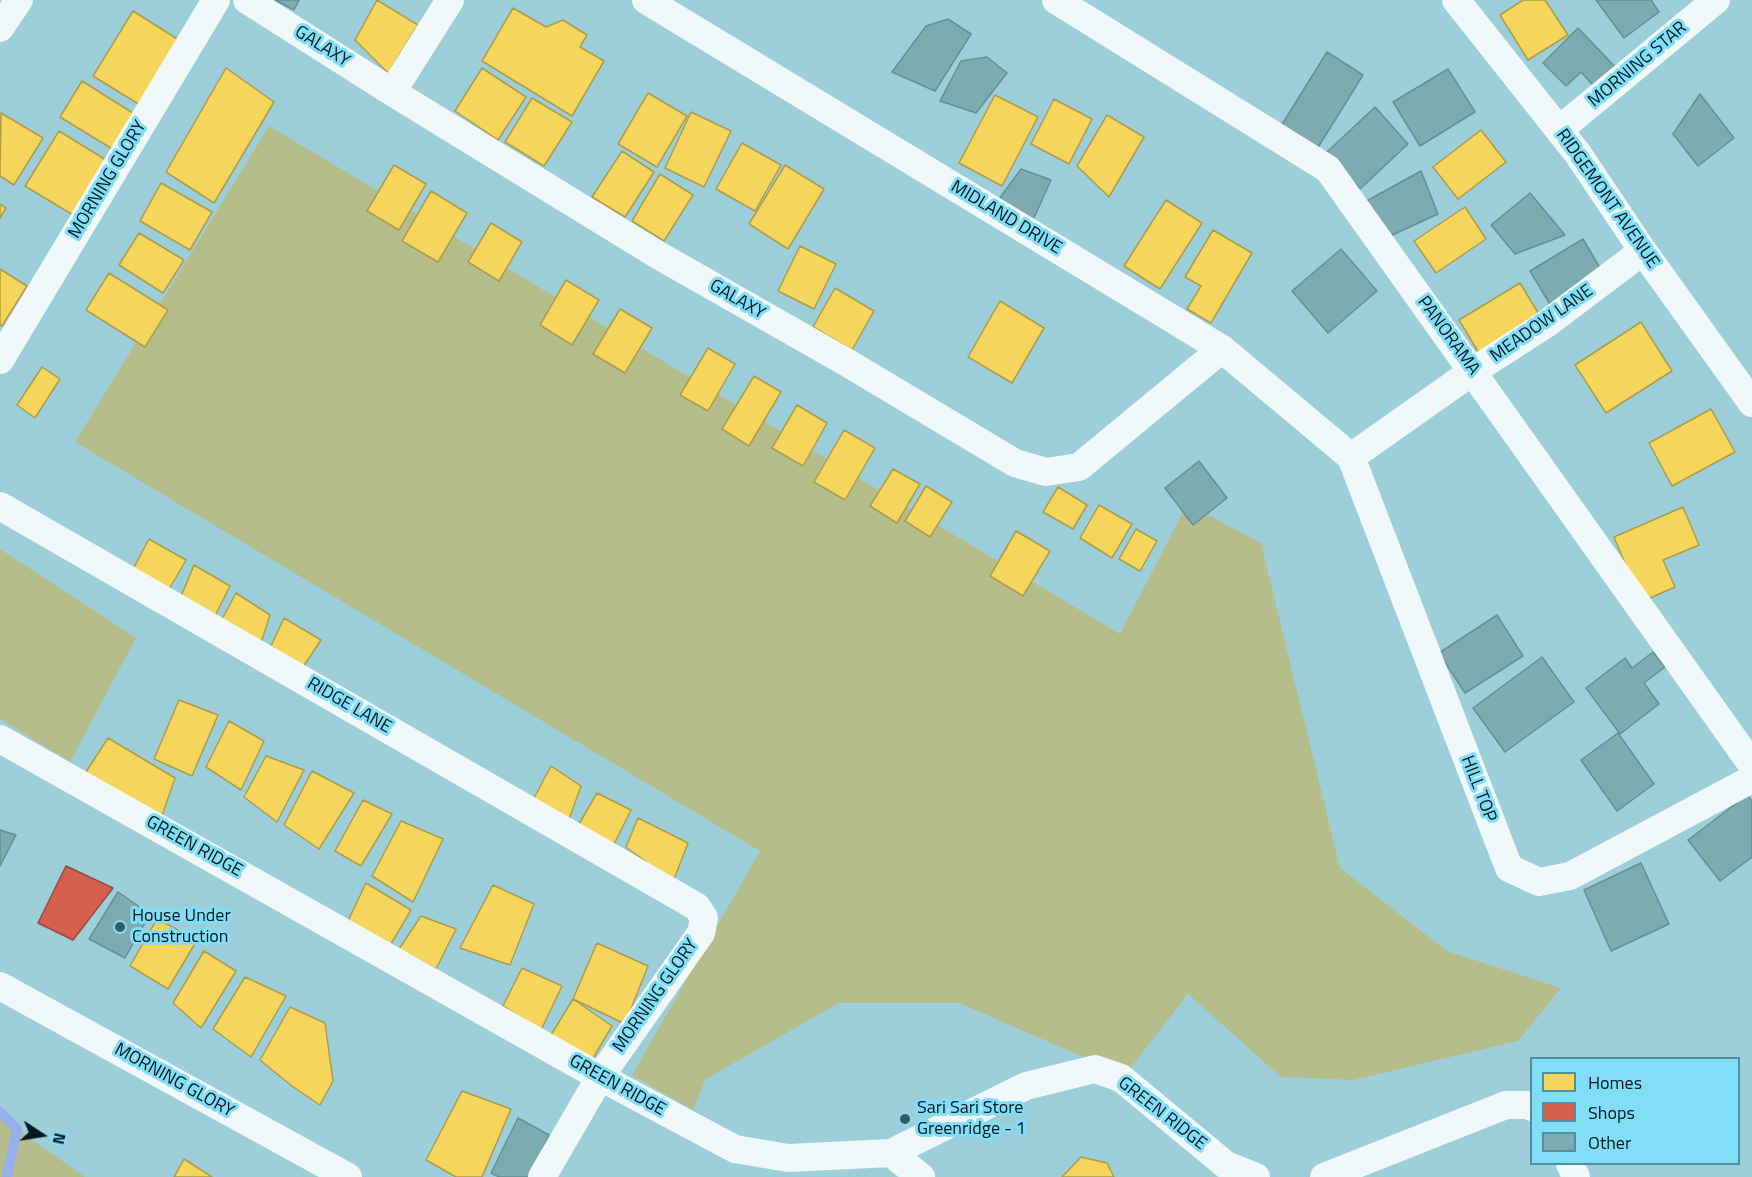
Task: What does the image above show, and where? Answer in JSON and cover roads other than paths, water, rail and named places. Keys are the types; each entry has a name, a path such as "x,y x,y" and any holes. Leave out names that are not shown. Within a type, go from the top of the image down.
{"street":[{"path":"0,28 19,0"},
{"name":"MORNING GLORY","path":"0,360 216,0"},
{"name":"GALAXY","path":"247,0 658,255 856,368 1015,463 1046,472 1079,467 1222,349"},
{"path":"393,92 450,0"},
{"name":"MIDLAND DRIVE","path":"646,0 1222,349 1350,457"},
{"name":"PANORAMA","path":"1056,0 1328,169 1752,765"},
{"name":"RIDGEMONT AVENUE","path":"1456,0 1578,153 1643,251 1752,403"},
{"name":"MORNING STAR","path":"1559,130 1714,1"},
{"name":"MEADOW LANE","path":"1350,457 1473,371 1546,324 1643,251"},
{"name":"HILL TOP","path":"1350,457 1509,868 1539,882 1570,876 1752,778"},
{"name":"RIDGE LANE","path":"0,506 697,906"},
{"name":"GREEN RIDGE","path":"0,739 600,1077 735,1149 788,1158 891,1153 1026,1086 1095,1069 1121,1078 1226,1165 1256,1177"},
{"name":"MORNING GLORY","path":"542,1177 600,1077 701,933 704,918 697,906"},
{"name":"MORNING GLORY","path":"0,986 348,1177"},
{"path":"1324,1177 1506,1105 1530,1106"},
{"path":"891,1153 921,1177"}],"waterway":[{"path":"0,1112 17,1129 7,1177"}],"place":[{"name":"House Under Construction","path":"120,927"},
{"name":"Sari Sari Store Greenridge - 1","path":"905,1119"}]}
